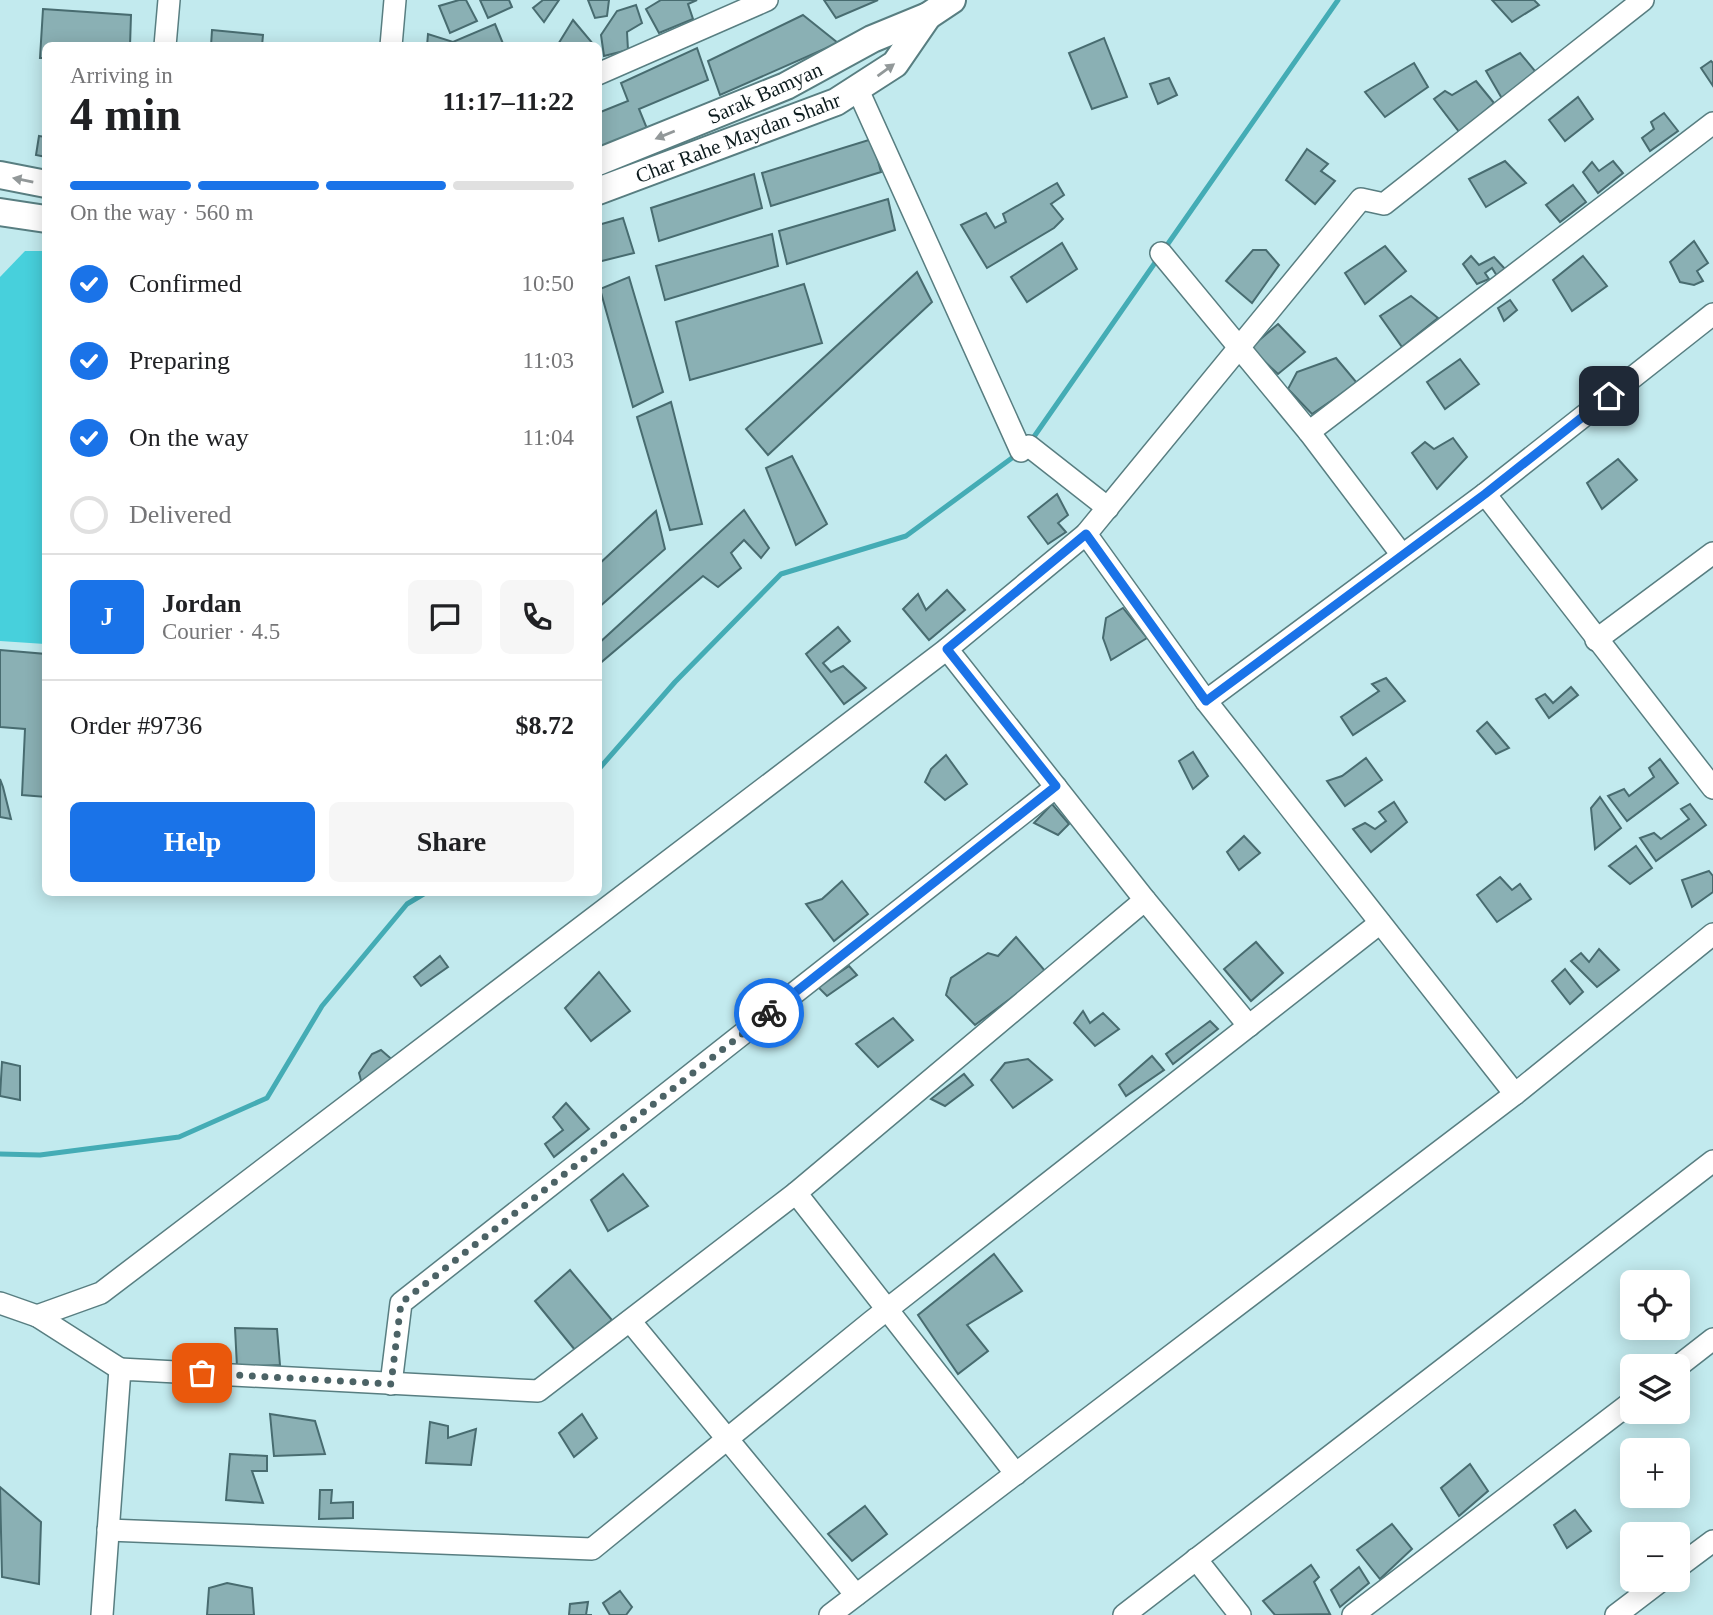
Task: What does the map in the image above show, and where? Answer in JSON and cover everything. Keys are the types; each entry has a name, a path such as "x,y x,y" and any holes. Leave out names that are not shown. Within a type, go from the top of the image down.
{"main road":[{"path":"928,16 952,0"},
{"name":"Char Rahe Maydan Shahr","path":"602,190 836,102 895,64 928,16"},
{"name":"Sarak Bamyan","path":"602,160 786,86 872,39 928,16"},
{"path":"0,175 42,183"},
{"path":"0,212 42,218"}],"street":[{"path":"165,42 169,0"},
{"path":"391,42 395,0"},
{"path":"602,72 767,0"},
{"path":"37,1316 101,1293 947,649 1086,534 1361,199 1384,204 1643,0"},
{"path":"858,90 1025,449 1108,508"},
{"path":"1309,432 1713,123"},
{"path":"1161,253 1309,432 1402,555"},
{"path":"1206,701 1485,494 1713,314"},
{"path":"1485,494 1713,788"},
{"path":"1086,534 1206,701 1516,1094"},
{"path":"1597,640 1713,554"},
{"path":"947,649 1145,900 1249,1026"},
{"path":"391,1384 401,1303 1056,786"},
{"path":"0,1303 37,1316 120,1369 538,1391 796,1193 1145,900"},
{"path":"108,1530 592,1549 886,1310 1380,923"},
{"path":"830,1615 1516,1094 1713,934"},
{"path":"1124,1615 1713,1161"},
{"path":"796,1193 1016,1474"},
{"path":"630,1321 856,1595"},
{"path":"1690,1357 1713,1339"},
{"path":"102,1615 120,1369"},
{"path":"1353,1615 1620,1411"},
{"path":"1690,1558 1713,1541"},
{"path":"1196,1559 1240,1615"},
{"path":"1616,1615 1646,1592"}],"shaded area":[{"path":"25,251 42,251 42,644 0,641 0,277"}],"building":[{"path":"466,0 477,21 450,33 439,6"},
{"path":"480,0 509,0 512,7 488,18"},
{"path":"543,0 559,0 544,22 533,8"},
{"path":"588,0 609,0 607,16 595,18"},
{"path":"661,0 697,0 688,4 693,19 659,33 646,9"},
{"path":"824,0 878,0 836,18"},
{"path":"1492,0 1534,0 1539,5 1512,22"},
{"path":"636,5 642,23 627,32 628,50 604,56 601,35 617,11"},
{"path":"43,9 131,15 130,42 42,42 40,58"},
{"path":"803,15 838,43 720,95 708,61"},
{"path":"573,20 591,42 559,42"},
{"path":"495,24 502,42 453,42"},
{"path":"212,30 263,35 262,42 211,42"},
{"path":"428,34 453,42 427,42"},
{"path":"1104,38 1127,97 1092,109 1069,53"},
{"path":"697,48 708,80 639,109 648,131 602,152 602,111 628,101 621,83"},
{"path":"1520,53 1540,77 1504,102 1486,71"},
{"path":"1711,61 1713,63 1713,86 1701,68"},
{"path":"1414,63 1428,87 1385,117 1365,92"},
{"path":"1169,78 1177,95 1158,104 1150,84"},
{"path":"1476,81 1494,103 1460,133 1434,99 1445,91 1452,95"},
{"path":"1578,97 1593,119 1565,141 1549,120"},
{"path":"1664,113 1678,131 1650,151 1642,138 1654,129 1651,122"},
{"path":"39,136 42,136 42,156 36,155"},
{"path":"872,139 881,172 771,206 762,173"},
{"path":"1307,149 1328,164 1321,171 1335,181 1315,204 1286,180"},
{"path":"1505,161 1526,183 1486,207 1469,179"},
{"path":"1613,161 1623,173 1598,193 1583,172 1592,162 1599,171"},
{"path":"754,174 762,208 659,241 651,208"},
{"path":"1057,183 1064,195 1051,204 1063,219 1054,228 987,268 961,225 986,213 995,228 1006,222 1003,214"},
{"path":"1573,185 1586,202 1560,222 1546,205"},
{"path":"888,199 895,230 787,264 779,231"},
{"path":"623,218 634,253 602,261 602,224"},
{"path":"772,234 778,266 665,300 656,266"},
{"path":"1694,241 1708,263 1697,271 1703,281 1694,285 1680,282 1670,262"},
{"path":"1062,243 1077,269 1027,302 1011,277"},
{"path":"1385,246 1406,271 1365,304 1345,273"},
{"path":"1253,250 1266,250 1279,265 1252,303 1226,281"},
{"path":"1471,256 1479,265 1494,257 1505,269 1497,276 1492,268 1485,273 1489,279 1477,284 1463,264"},
{"path":"1583,256 1607,286 1572,311 1553,280"},
{"path":"917,272 932,302 768,455 746,429"},
{"path":"629,277 663,392 633,407 602,296 602,288"},
{"path":"804,284 822,343 690,380 676,322"},
{"path":"1411,296 1438,318 1402,347 1380,316"},
{"path":"1510,300 1517,310 1504,321 1498,308"},
{"path":"1278,324 1305,352 1278,374 1250,348"},
{"path":"1336,358 1357,383 1312,414 1288,389 1297,372"},
{"path":"1460,359 1479,384 1445,409 1427,382"},
{"path":"671,402 702,524 670,530 637,417"},
{"path":"1453,438 1467,457 1437,489 1412,453 1425,442 1434,449"},
{"path":"792,456 827,524 796,545 766,468"},
{"path":"1618,459 1637,480 1602,509 1587,483"},
{"path":"1057,494 1068,515 1058,523 1066,532 1048,544 1028,517"},
{"path":"744,510 769,548 761,558 744,540 731,553 741,568 718,587 703,576 602,662 602,640"},
{"path":"656,511 665,549 602,604 602,561"},
{"path":"947,590 965,610 929,640 903,609 918,594 926,610"},
{"path":"1123,608 1147,638 1111,660 1103,638 1106,618"},
{"path":"838,627 850,641 823,663 831,672 843,666 866,688 844,704 806,654"},
{"path":"0,650 42,654 42,797 22,795 25,729 0,727"},
{"path":"1386,678 1405,701 1353,735 1341,717 1379,691 1372,684"},
{"path":"1571,687 1578,695 1549,718 1536,699 1545,694 1553,703"},
{"path":"1487,722 1509,748 1496,754 1477,731"},
{"path":"1193,752 1208,776 1193,789 1179,761"},
{"path":"946,755 967,784 945,800 925,782 931,769"},
{"path":"1366,758 1382,780 1345,806 1327,781 1342,776"},
{"path":"1660,759 1678,783 1627,821 1608,796 1624,789 1629,796 1654,777 1649,768"},
{"path":"0,779 3,787 11,819 0,817"},
{"path":"1600,797 1621,828 1595,849 1591,808"},
{"path":"1394,802 1407,822 1371,852 1353,829 1365,823 1375,829 1386,821 1379,812"},
{"path":"1052,804 1069,824 1058,835 1034,823"},
{"path":"1690,804 1706,825 1656,861 1640,838 1654,833 1661,839 1689,819 1681,809"},
{"path":"1244,836 1260,853 1239,870 1227,852"},
{"path":"1636,846 1652,868 1630,884 1609,866"},
{"path":"1709,871 1713,876 1713,892 1692,907 1682,880"},
{"path":"1500,877 1512,890 1520,884 1531,899 1497,922 1477,895"},
{"path":"842,881 868,914 834,941 806,904 822,899"},
{"path":"1016,937 1046,972 975,1025 946,995 951,978 988,953 998,956"},
{"path":"1256,942 1283,973 1251,1001 1224,969"},
{"path":"1599,949 1619,970 1597,987 1571,961 1581,953 1589,962"},
{"path":"440,956 448,967 421,986 414,977"},
{"path":"849,966 857,975 827,996 818,987"},
{"path":"1565,969 1583,992 1570,1004 1552,981"},
{"path":"599,972 630,1011 591,1041 565,1008"},
{"path":"1083,1011 1090,1023 1103,1013 1119,1029 1095,1046 1074,1023"},
{"path":"893,1018 913,1040 878,1067 856,1044"},
{"path":"1210,1021 1218,1029 1173,1064 1166,1054"},
{"path":"381,1050 396,1063 364,1092 359,1073 372,1054"},
{"path":"1152,1056 1164,1070 1126,1096 1119,1085"},
{"path":"1028,1059 1052,1080 1013,1108 991,1080 1005,1063"},
{"path":"2,1062 20,1066 20,1100 0,1096"},
{"path":"964,1074 973,1085 945,1106 931,1099"},
{"path":"566,1103 589,1129 554,1157 545,1144 563,1130 553,1117"},
{"path":"623,1174 648,1206 608,1231 591,1200"},
{"path":"994,1254 1022,1291 967,1325 988,1351 958,1374 918,1315"},
{"path":"570,1270 612,1320 575,1350 535,1301"},
{"path":"235,1328 277,1329 280,1365 237,1367"},
{"path":"270,1414 315,1421 325,1454 274,1456"},
{"path":"582,1414 597,1438 574,1457 559,1433"},
{"path":"430,1422 448,1426 448,1438 476,1429 471,1465 426,1463"},
{"path":"230,1454 267,1456 267,1471 252,1471 263,1503 226,1500"},
{"path":"1470,1464 1488,1491 1459,1516 1441,1488"},
{"path":"0,1487 41,1522 39,1584 2,1577"},
{"path":"320,1490 332,1490 331,1503 353,1502 353,1518 319,1519"},
{"path":"865,1506 887,1534 852,1561 828,1534"},
{"path":"1575,1510 1591,1531 1567,1548 1554,1525"},
{"path":"1392,1524 1412,1549 1380,1579 1357,1550"},
{"path":"1311,1565 1319,1577 1314,1582 1330,1614 1275,1615 1263,1601"},
{"path":"1359,1567 1369,1583 1340,1607 1331,1590"},
{"path":"227,1583 252,1588 254,1615 207,1615 209,1588"},
{"path":"620,1591 632,1607 626,1615 610,1615 603,1603"},
{"path":"588,1602 586,1615 569,1615 570,1604"}],"waterway":[{"path":"1165,248 1338,0"},
{"path":"1031,441 1159,257"},
{"path":"602,765 675,682 781,574 906,536 1016,455"},
{"path":"0,1154 40,1155 179,1137 267,1098 322,1006 407,904 420,896"}],"way so far":[{"path":"202,1373 391,1384 401,1303 769,1013"}],"route":[{"path":"769,1013 1056,786 947,649 1086,534 1206,701 1485,494 1609,396"}]}
